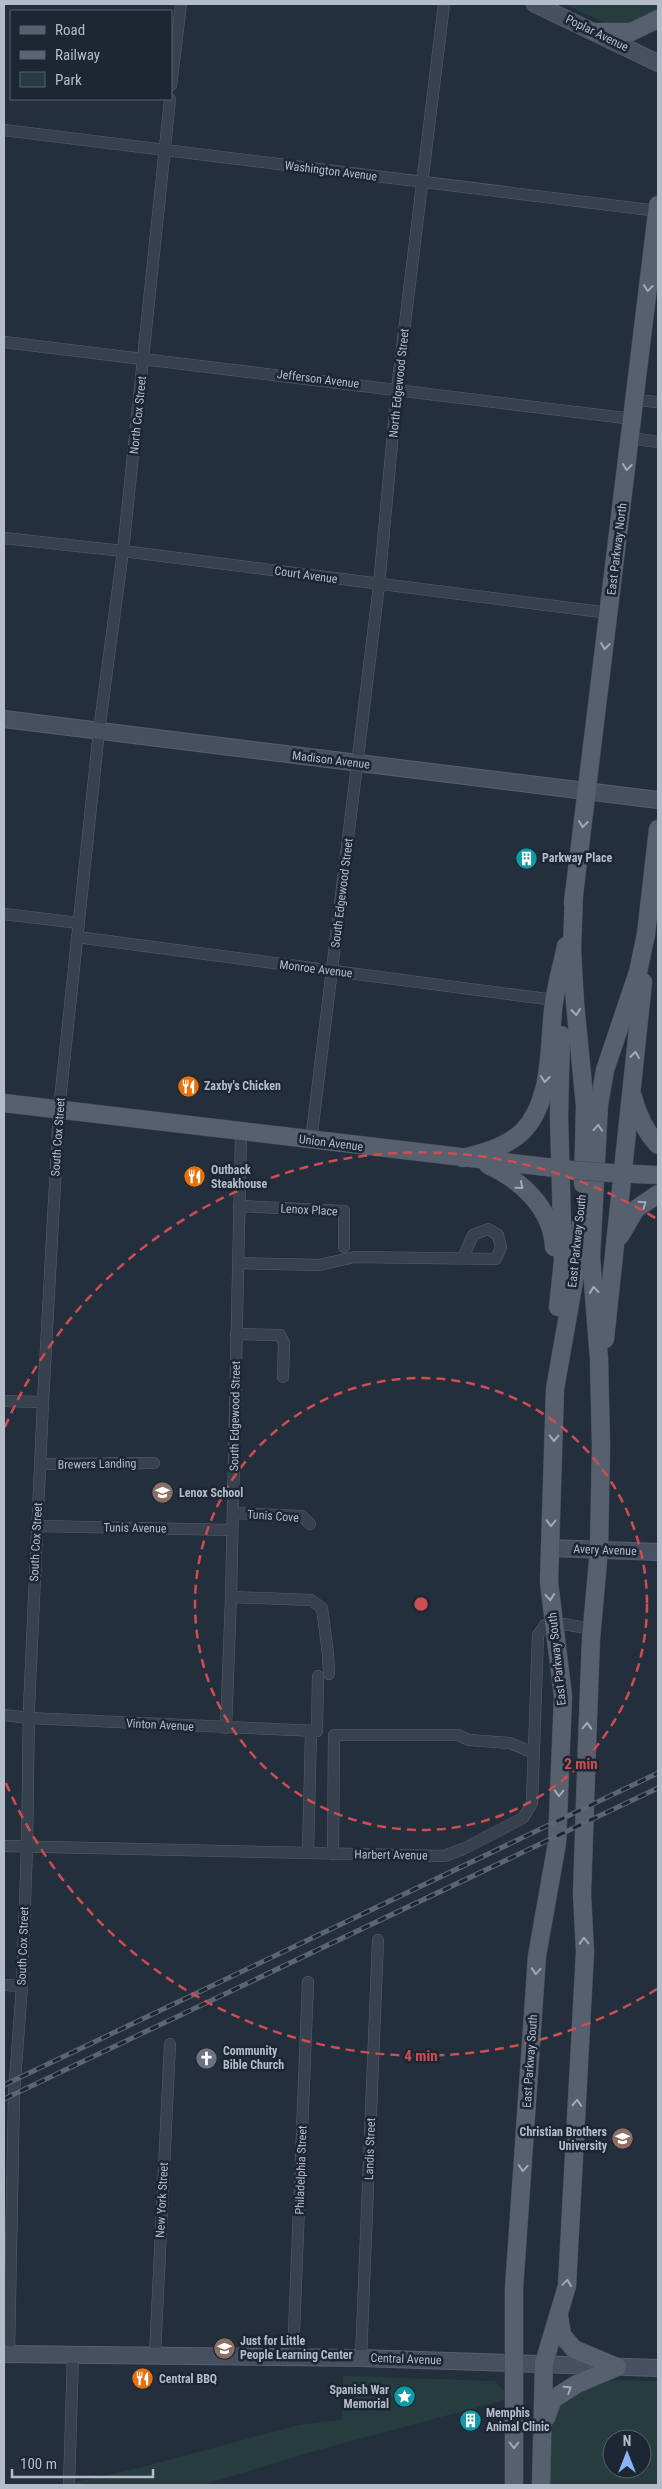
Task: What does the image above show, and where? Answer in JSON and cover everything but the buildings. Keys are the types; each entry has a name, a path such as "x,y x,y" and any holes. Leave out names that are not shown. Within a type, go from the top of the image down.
{"main road":[{"name":"Poplar Avenue","path":"535,4 658,63"},
{"path":"594,32 631,32 658,19"},
{"name":"East Parkway North","path":"574,893 658,205"},
{"name":"Madison Avenue","path":"4,719 658,800"},
{"path":"600,1391 615,1248 616,1173 632,1089 658,829"},
{"path":"556,1321 564,1261 565,1170 560,1054 567,943 574,893"},
{"name":"East Parkway South","path":"514,2485 514,2289 537,1956 557,1843 563,1696 552,1622 549,1582 555,1389 578,1258 581,1223 585,1106 572,949 574,893"},
{"name":"East Parkway South","path":"541,2485 544,2363 567,2286 585,1952 582,1894 592,1628 599,1550 602,1446 591,1257 600,1088 638,972 646,934"},
{"path":"471,1159 488,1152 521,1133 535,1116 544,1092 554,1000 567,943"},
{"path":"632,1089 638,1114 648,1133 658,1145"},
{"name":"Union Avenue","path":"4,1103 242,1133 565,1170 658,1175"},
{"path":"471,1159 504,1172 533,1197 547,1216 553,1234 556,1321 555,1389"},
{"path":"615,1248 623,1228 636,1209 658,1194"},
{"name":"Avery Avenue","path":"551,1548 658,1552"},
{"path":"559,2314 566,2341 590,2357 617,2367"},
{"name":"Central Avenue","path":"7,2354 362,2358 658,2368"},
{"path":"542,2428 553,2400 577,2384 617,2367"}],"street":[{"path":"172,77 181,4"},
{"name":"North Edgewood Street","path":"357,763 379,585 397,389 444,4"},
{"name":"North Cox Street","path":"99,731 123,551 144,358 163,151 170,100"},
{"name":"Washington Avenue","path":"4,130 163,151 658,210"},
{"name":"Jefferson Avenue","path":"4,342 633,419"},
{"path":"634,400 658,402"},
{"path":"630,438 658,442"},
{"name":"Court Avenue","path":"4,538 123,551 609,613"},
{"name":"South Cox Street","path":"7,2354 14,2094 22,1986 29,1718 37,1526 59,1110 99,731"},
{"name":"South Edgewood Street","path":"312,1141 357,763"},
{"path":"4,914 79,923"},
{"name":"Monroe Avenue","path":"77,937 554,1000"},
{"name":"South Edgewood Street","path":"226,1728 242,1133"},
{"name":"Lenox Place","path":"239,1206 344,1212 344,1247"},
{"path":"238,1263 319,1265 355,1257 463,1258"},
{"path":"236,1334 280,1335 284,1343 283,1377"},
{"path":"4,1401 43,1402"},
{"name":"Brewers Landing","path":"40,1464 154,1463"},
{"name":"Tunis Cove","path":"233,1513 302,1516 310,1524"},
{"name":"Tunis Avenue","path":"37,1526 232,1530"},
{"path":"231,1597 311,1600 318,1603 322,1608 328,1654 314,1731 308,1853"},
{"path":"552,1622 571,1627 592,1628"},
{"name":"Harbert Avenue","path":"4,1846 444,1856 463,1849 523,1818 532,1803 538,1635 545,1625 552,1622"},
{"name":"Vinton Avenue","path":"4,1715 29,1718 314,1731"},
{"path":"333,1854 334,1735 458,1735 469,1740 510,1743 534,1753"},
{"name":"Landis Street","path":"362,2358 378,1940"},
{"name":"Philadelphia Street","path":"293,2357 308,1982"},
{"path":"4,1985 22,1986"},
{"name":"New York Street","path":"155,2355 170,2044"},
{"path":"69,2485 73,2354"}],"green space":[{"path":"564,4 658,4 658,12 633,26 615,27"},
{"path":"343,2376 495,2381 504,2391 504,2400 311,2452 202,2485 75,2485 75,2482 139,2468 299,2425 342,2420"},
{"path":"597,2380 658,2381 658,2485 549,2485 552,2407"}],"railway":[{"path":"4,2085 658,1773"},
{"path":"4,2099 658,1788"}],"place":[{"name":"Parkway Place","path":"526,858"},
{"name":"Zaxby's Chicken","path":"188,1086"},
{"name":"Outback Steakhouse","path":"195,1177"},
{"name":"Lenox School","path":"163,1493"},
{"name":"Community Bible Church","path":"207,2058"},
{"name":"Christian Brothers University","path":"623,2139"},
{"name":"Just for Little People Learning Center","path":"224,2348"},
{"name":"Central BBQ","path":"143,2379"},
{"name":"Spanish War Memorial","path":"405,2397"},
{"name":"Memphis Animal Clinic","path":"470,2420"}]}
